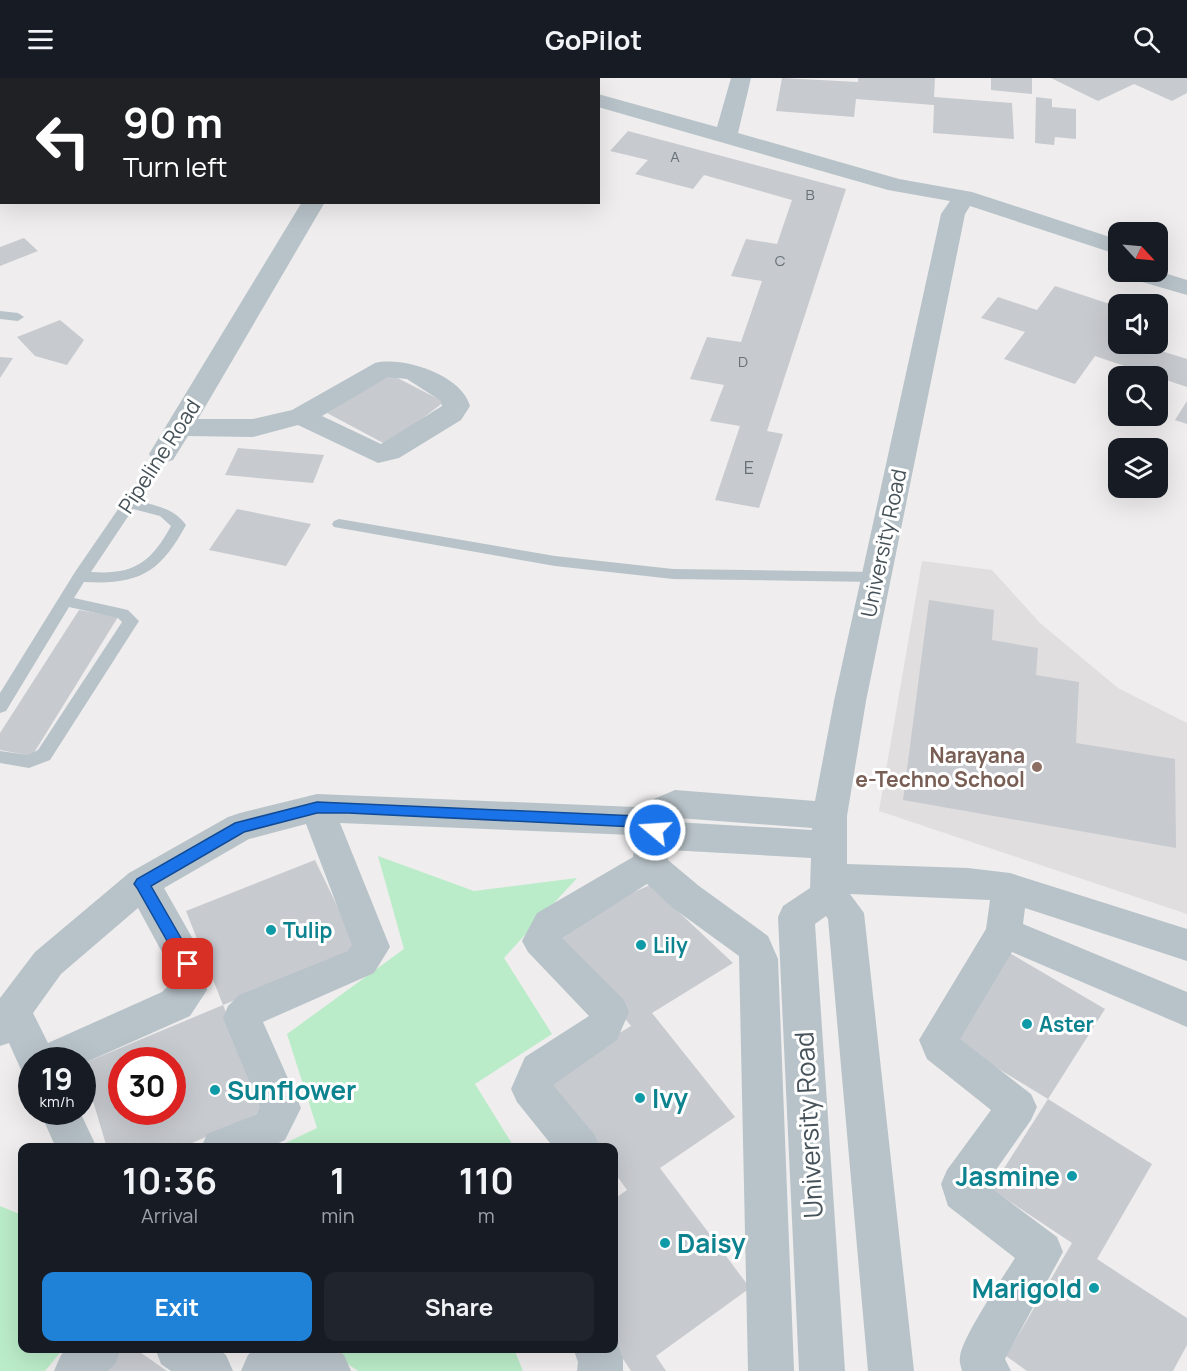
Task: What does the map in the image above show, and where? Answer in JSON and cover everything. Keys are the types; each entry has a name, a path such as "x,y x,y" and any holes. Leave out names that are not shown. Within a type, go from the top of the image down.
{"street":[{"path":"726,135 741,78"},
{"path":"600,101 726,135 958,205 1108,245"},
{"name":"Pipeline Road","path":"163,454 313,204"},
{"path":"958,205 1108,263"},
{"name":"University Road","path":"822,1371 796,917 829,858 875,578 958,205"},
{"path":"1168,264 1187,271"},
{"path":"1167,282 1187,288"},
{"path":"180,427 253,428 301,416 384,369 414,372 454,397 456,406 451,414 389,452 378,454 301,416"},
{"path":"233,1143 271,1127 281,1108 242,1018 253,1007 361,962 371,947 317,808"},
{"path":"26,1047 6,1020 48,963 142,884 240,827 317,808 650,832 829,858 968,883 1010,888 1187,945"},
{"path":"576,1143 531,1089 539,1070 603,1028 610,1012 541,941 550,924 650,832"},
{"path":"650,832 686,897 755,947 759,959 771,1371"},
{"path":"829,858 846,913 891,1371"},
{"path":"80,1047 176,1004 188,990 188,964 142,884"},
{"path":"988,1371 983,1367 982,1356 1042,1252 963,1192 962,1184 1017,1107 941,1047 938,1040 1004,932 1010,888"},
{"path":"1004,932 1187,1010"},
{"path":"66,1125 75,1143"},
{"path":"77,1371 94,1353"},
{"path":"184,1353 210,1371"},
{"path":"264,1371 283,1353 303,1353 328,1371"},
{"path":"598,1353 601,1358 600,1371"}],"lane":[{"path":"0,315 18,317"},
{"name":"Pipeline Road","path":"0,707 80,576 163,454"},
{"path":"80,576 110,579 136,576 153,566 173,538 179,525 165,513 130,503"},
{"path":"339,524 555,561 673,574 875,578"},
{"path":"0,757 29,762 44,755 130,621 123,614 65,601"}],"shaded area":[{"name":"Narayana e-Techno School","path":"922,561 992,570 1040,623 1118,688 1187,723 1187,914 879,811"}],"green space":[{"path":"378,856 474,891 577,878 504,958 552,1034 475,1084 512,1143 286,1143 317,1128 287,1034 404,949"},
{"path":"0,1206 18,1213 18,1353 60,1353 45,1371 0,1371"},
{"path":"332,1353 516,1353 523,1371 358,1371"}],"building":[{"path":"782,78 858,82 858,78 935,78 934,97 1012,103 1014,139 933,133 934,105 856,99 854,117 776,111"},
{"path":"991,78 1032,78 1032,94 991,90"},
{"path":"1051,78 1187,78 1187,93 1172,101 1134,84 1098,101"},
{"path":"1036,97 1052,99 1052,107 1076,109 1076,139 1055,137 1054,145 1035,143"},
{"path":"628,131 846,189 767,431 783,434 759,508 715,500 740,426 710,421 724,385 690,379 707,337 741,342 762,281 731,276 746,239 777,244 792,200 704,175 693,189 635,174 648,160 610,151"},
{"path":"24,238 38,251 0,266 0,247"},
{"path":"1055,286 1108,303 1108,354 1168,353 1187,359 1187,387 1168,381 1168,366 1125,366 1095,356 1075,384 1004,359 1025,332 981,318 998,297 1037,310"},
{"path":"60,320 84,340 67,365 35,356 17,337"},
{"path":"0,357 13,358 0,378"},
{"path":"386,372 444,402 387,445 327,413"},
{"path":"1187,401 1187,424 1175,420"},
{"path":"238,448 324,455 313,483 225,475"},
{"path":"237,509 311,524 286,566 209,550"},
{"path":"929,600 994,610 992,640 1038,648 1036,675 1079,682 1076,743 1175,759 1176,848 903,800"},
{"path":"79,610 118,617 32,756 0,750 0,733"},
{"name":"Tulip","path":"315,860 358,949 223,1005 186,911"},
{"path":"650,885 733,963 652,1013 735,1117 660,1168 750,1288 656,1356 666,1371 631,1371 618,1351 618,1196 627,1190 618,1178 618,1143 592,1143 545,1078 631,1026 553,928"},
{"name":"Aster","path":"1008,952 1105,1009 1048,1099 948,1038"},
{"name":"Sunflower","path":"223,1005 266,1110 192,1143 106,1143 96,1111 96,1058 108,1053 108,1125 186,1125 186,1047 123,1047"},
{"path":"1048,1099 1152,1164 1097,1259 1187,1318 1187,1345 1173,1371 1027,1371 1006,1356 1072,1243 991,1189"},
{"path":"110,1353 141,1353 167,1371 96,1371"}],"place":[{"name":"Narayana e-Techno School","path":"1037,767"},
{"name":"Tulip","path":"271,930"},
{"name":"Lily","path":"641,945"},
{"name":"Aster","path":"1027,1024"},
{"name":"Sunflower","path":"215,1090"},
{"name":"Ivy","path":"640,1098"},
{"name":"Jasmine","path":"1072,1176"},
{"name":"Daisy","path":"665,1243"},
{"name":"Marigold","path":"1094,1288"}],"route":[{"path":"188,964 142,884 240,827 317,808 348,807 638,821 655,830"}]}
